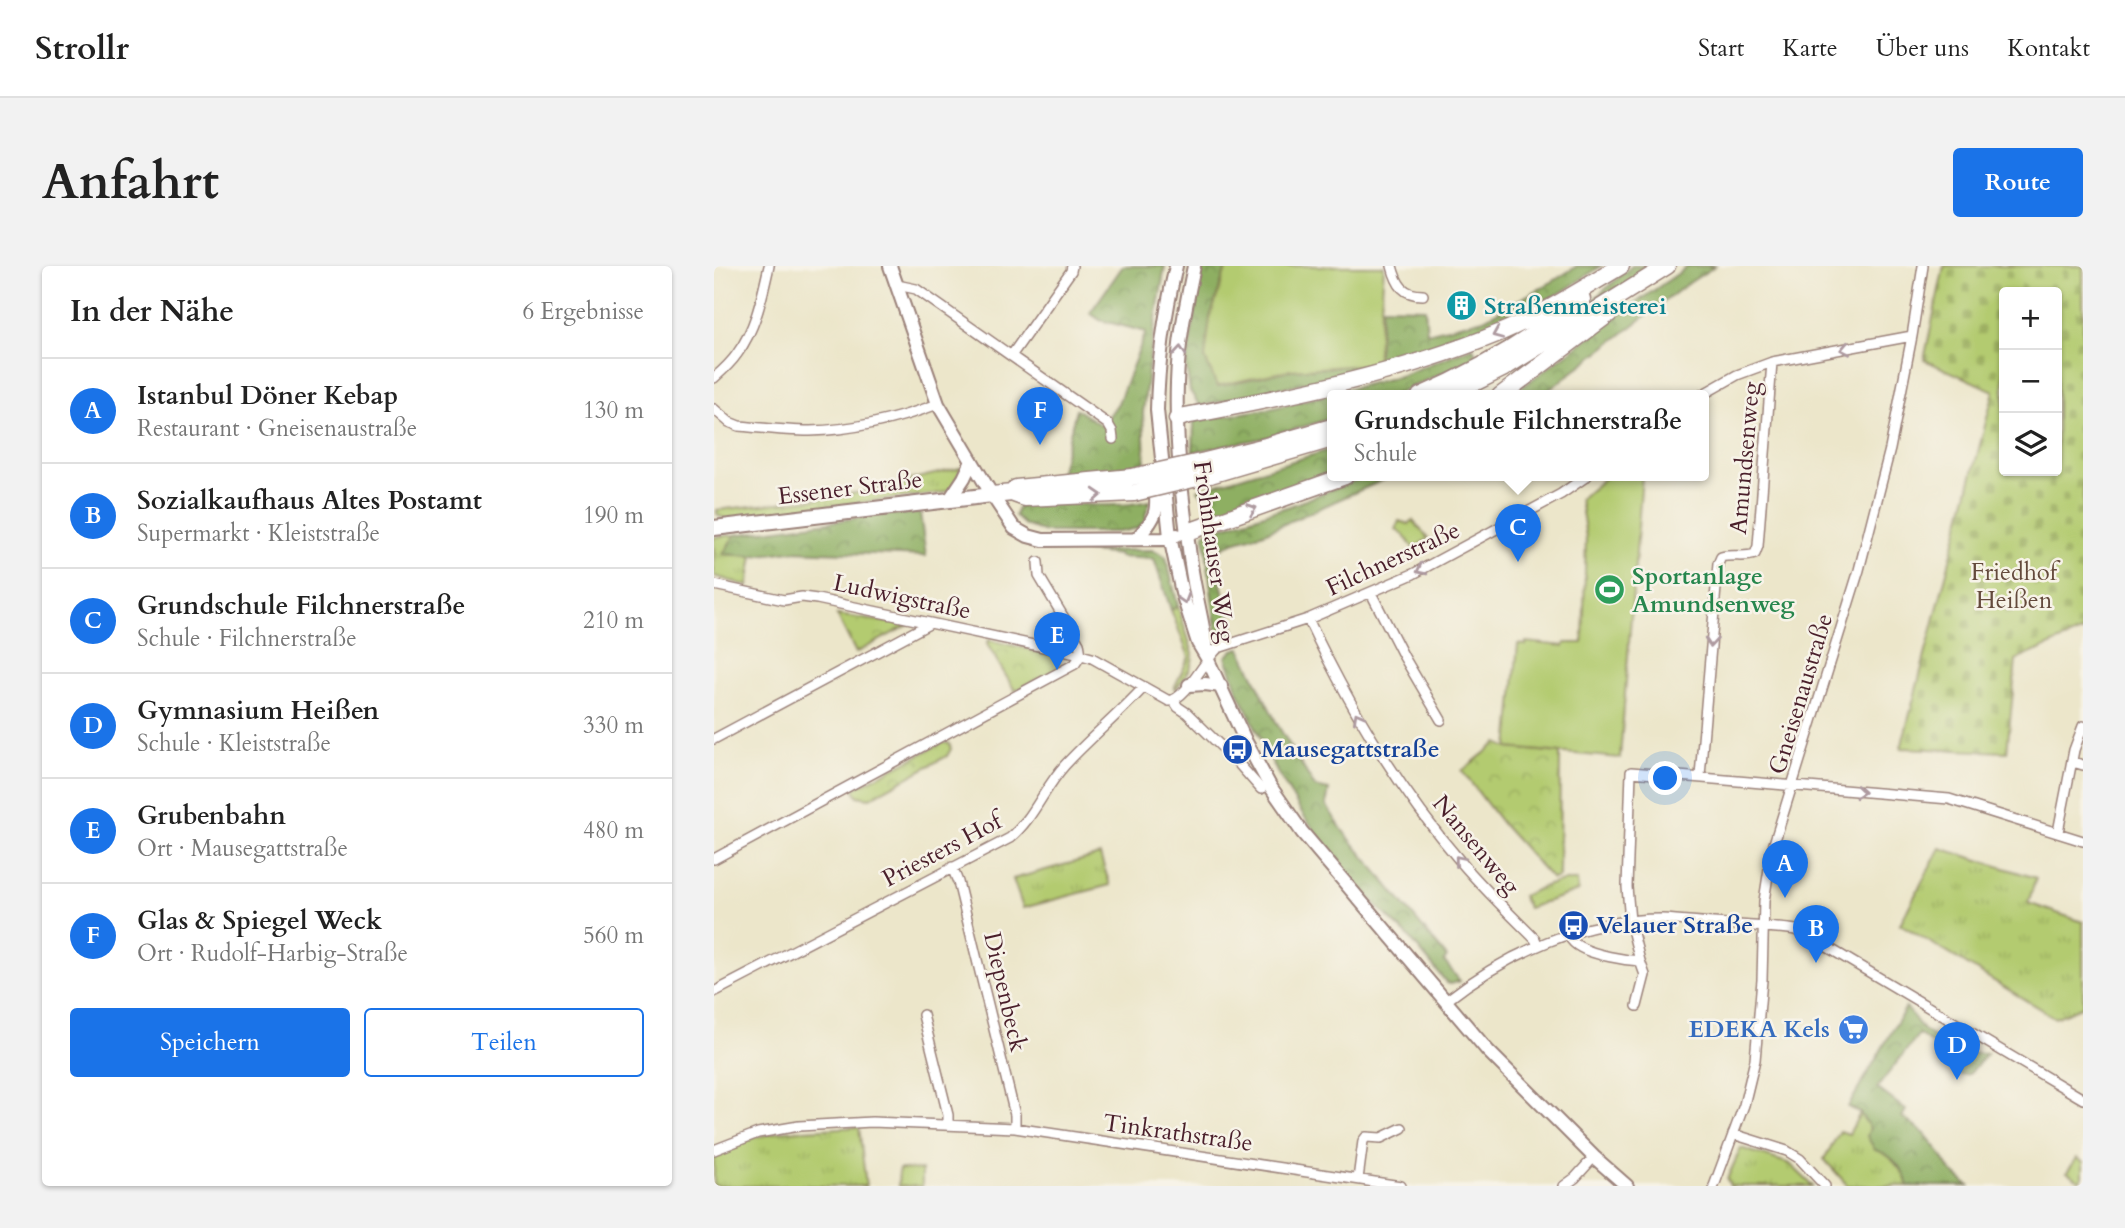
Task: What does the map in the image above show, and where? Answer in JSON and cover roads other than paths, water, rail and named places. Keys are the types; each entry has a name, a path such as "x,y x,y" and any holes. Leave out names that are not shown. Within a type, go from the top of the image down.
{"highway":[{"path":"1177,419 1379,373 1453,351 1502,332 1622,266"},
{"path":"1434,390 1496,357 1558,318 1622,266"},
{"path":"1460,390 1504,368 1669,266"},
{"path":"1509,390 1669,266"},
{"path":"1208,468 1266,446 1327,428"},
{"path":"992,495 1012,492 1025,498 1133,485 1327,440"},
{"path":"1188,532 1331,481"}],"main road":[{"path":"890,266 938,404 1014,528 1036,538 1136,539 1170,537 1188,532"},
{"name":"Frohnhauser Weg","path":"1176,266 1158,387 1158,432 1170,537 1182,593 1198,643 1208,658"},
{"name":"Frohnhauser Weg","path":"1194,266 1182,330 1177,382 1178,450 1191,568 1208,658"},
{"path":"1136,539 1154,518 1158,504 1150,424 1151,409 1158,387"},
{"path":"1158,432 1177,419"},
{"path":"950,499 972,461"},
{"name":"Essener Straße","path":"714,528 992,495"},
{"path":"1208,658 1246,742 1270,786 1302,832 1488,1051 1594,1157 1627,1186"},
{"path":"1189,685 1220,686"}],"street":[{"path":"714,378 735,358 753,325 769,266"},
{"path":"1011,356 1072,266"},
{"path":"1392,266 1405,292 1423,295"},
{"name":"Gneisenaustraße","path":"1714,1186 1744,1105 1755,1060 1766,882 1772,850 1859,570 1890,449 1923,266"},
{"path":"897,285 916,289 1108,424 1113,439"},
{"path":"1709,391 1737,375 1772,362 1912,336"},
{"name":"Amundsenweg","path":"1700,776 1718,564 1721,557 1755,554 1758,546 1772,362"},
{"path":"714,409 738,426 809,431 857,425 938,404"},
{"name":"Filchnerstraße","path":"1208,658 1225,645 1307,619 1443,560 1580,481"},
{"path":"714,859 1075,664 1081,655 1079,643 1039,576 1038,562"},
{"name":"Ludwigstraße","path":"714,585 784,600 802,597 817,599 1081,655"},
{"path":"1371,593 1441,720"},
{"name":"Nansenweg","path":"1307,619 1363,726 1409,794 1461,862 1535,939 1538,946"},
{"path":"714,739 929,624"},
{"path":"1081,655 1092,658 1163,699 1174,701 1261,789"},
{"path":"1174,701 1208,658"},
{"name":"Priesters Hof","path":"714,992 1010,838 1024,827 1065,766 1114,720 1143,688"},
{"path":"2058,832 2078,737 2083,726"},
{"path":"2073,762 2083,765"},
{"path":"1637,1006 1646,975 1630,921 1628,887 1631,772 1949,799 2083,841"},
{"name":"Diepenbeck","path":"952,867 985,988 1015,1115 1015,1128"},
{"path":"1446,1001 1484,974 1538,946 1593,928 1630,921 1663,919 1796,930 1807,934 2083,1099"},
{"path":"1568,935 1581,948 1628,961 1640,961"},
{"path":"923,1015 948,1115 948,1125"},
{"name":"Tinkrathstraße","path":"714,1150 758,1133 799,1126 855,1122 1015,1128 1401,1186"},
{"path":"1358,1179 1363,1141 1366,1138 1381,1138 1402,1128"},
{"path":"1733,1134 1787,1151 1800,1159 1825,1186"},
{"path":"1564,1186 1594,1157"}],"place":[{"name":"Straßenmeisterei","path":"1461,306"},
{"name":"Glas & Spiegel Weck","path":"1040,445"},
{"name":"Grundschule Filchnerstraße","path":"1518,562"},
{"name":"Sportanlage Amundsenweg","path":"1609,590"},
{"name":"Grubenbahn","path":"1057,670"},
{"name":"Mausegattstraße","path":"1238,749"},
{"name":"Istanbul Döner Kebap","path":"1785,898"},
{"name":"Velauer Straße","path":"1573,925"},
{"name":"Sozialkaufhaus Altes Postamt","path":"1816,963"},
{"name":"EDEKA Kels","path":"1853,1029"},
{"name":"Gymnasium Heißen","path":"1957,1080"}],"park label":[{"name":"Friedhof Heißen","path":"2014,586"}]}
